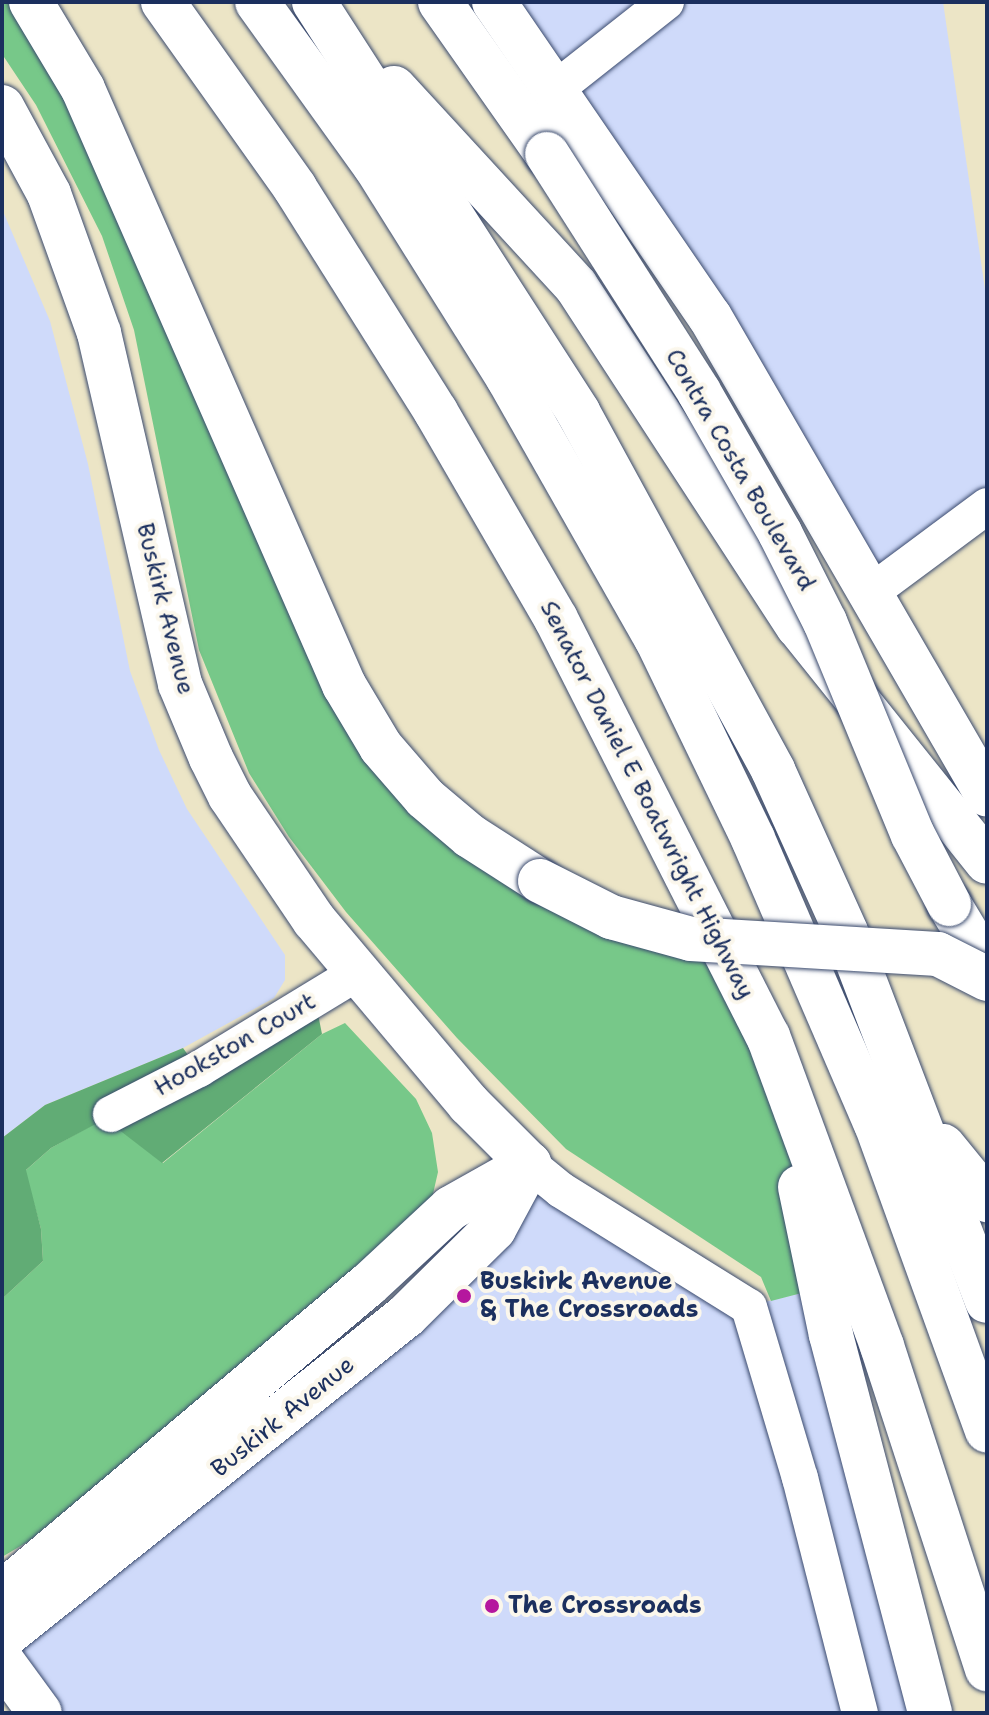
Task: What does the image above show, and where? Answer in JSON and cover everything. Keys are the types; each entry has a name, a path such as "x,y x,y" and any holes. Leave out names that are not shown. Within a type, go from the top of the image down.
{"main road":[{"path":"31,2 83,89 344,685 381,747 425,798 470,836 540,881 611,917 691,939 938,954 987,979"},
{"name":"Senator Daniel E Boatwright Highway","path":"163,2 295,188 436,412 556,619 768,1036 882,1346 987,1669"},
{"path":"257,2 375,166 500,365 656,638 753,839 876,1124 987,1431"},
{"path":"314,2 576,286 798,626 987,862"},
{"path":"314,2 586,426 773,770 846,932 921,1118 987,1301"},
{"name":"Contra Costa Boulevard","path":"440,2 547,154 683,366 780,533 825,622 913,835 987,967"},
{"name":"Contra Costa Boulevard","path":"494,2 557,88 710,317 987,795"},
{"name":"Buskirk Avenue","path":"8,128 49,194 99,333 180,684 230,796 278,870 357,973 469,1104 529,1164"},
{"path":"768,1036 831,1335 930,1713"},
{"path":"921,1118 987,1200"},
{"name":"Buskirk Avenue","path":"2,1593 356,1295 451,1208 529,1164"},
{"name":"Buskirk Avenue","path":"2,1638 406,1316 494,1229 529,1164"},
{"path":"2,1661 40,1713"}],"street":[{"path":"557,88 666,2"},
{"path":"870,593 987,506"},
{"name":"Hookston Court","path":"111,1114 199,1069 357,973"},
{"path":"529,1164 561,1190 749,1307 800,1478 860,1713"}],"shaded area":[{"path":"494,2 943,2 987,303 987,506 870,593"},
{"path":"2,209 50,321 88,464 130,671 159,750 187,809 285,955 285,980 274,998 183,1048 45,1105 2,1138"},
{"name":"The Crossroads","path":"529,1164 749,1306 821,1288 930,1713 40,1713 2,1661 227,1463"}],"green space":[{"path":"2,2 31,2 307,608 425,798 691,939 768,1036 821,1288 771,1301 761,1277 566,1149 457,1038 346,912 289,837 249,773 199,650 134,330 102,236 36,105 2,54"},
{"path":"315,999 322,1034 162,1163 105,1119 51,1148 26,1170 41,1229 43,1261 2,1299 2,1138 45,1105 183,1048 198,1069"},
{"path":"345,1023 416,1099 432,1133 438,1172 430,1207 29,1541 2,1557 2,1299 43,1261 41,1229 25,1171 51,1148 105,1118 163,1163 322,1034"}],"place":[{"name":"Buskirk Avenue & The Crossroads","path":"464,1296"},
{"name":"The Crossroads","path":"492,1606"}]}
